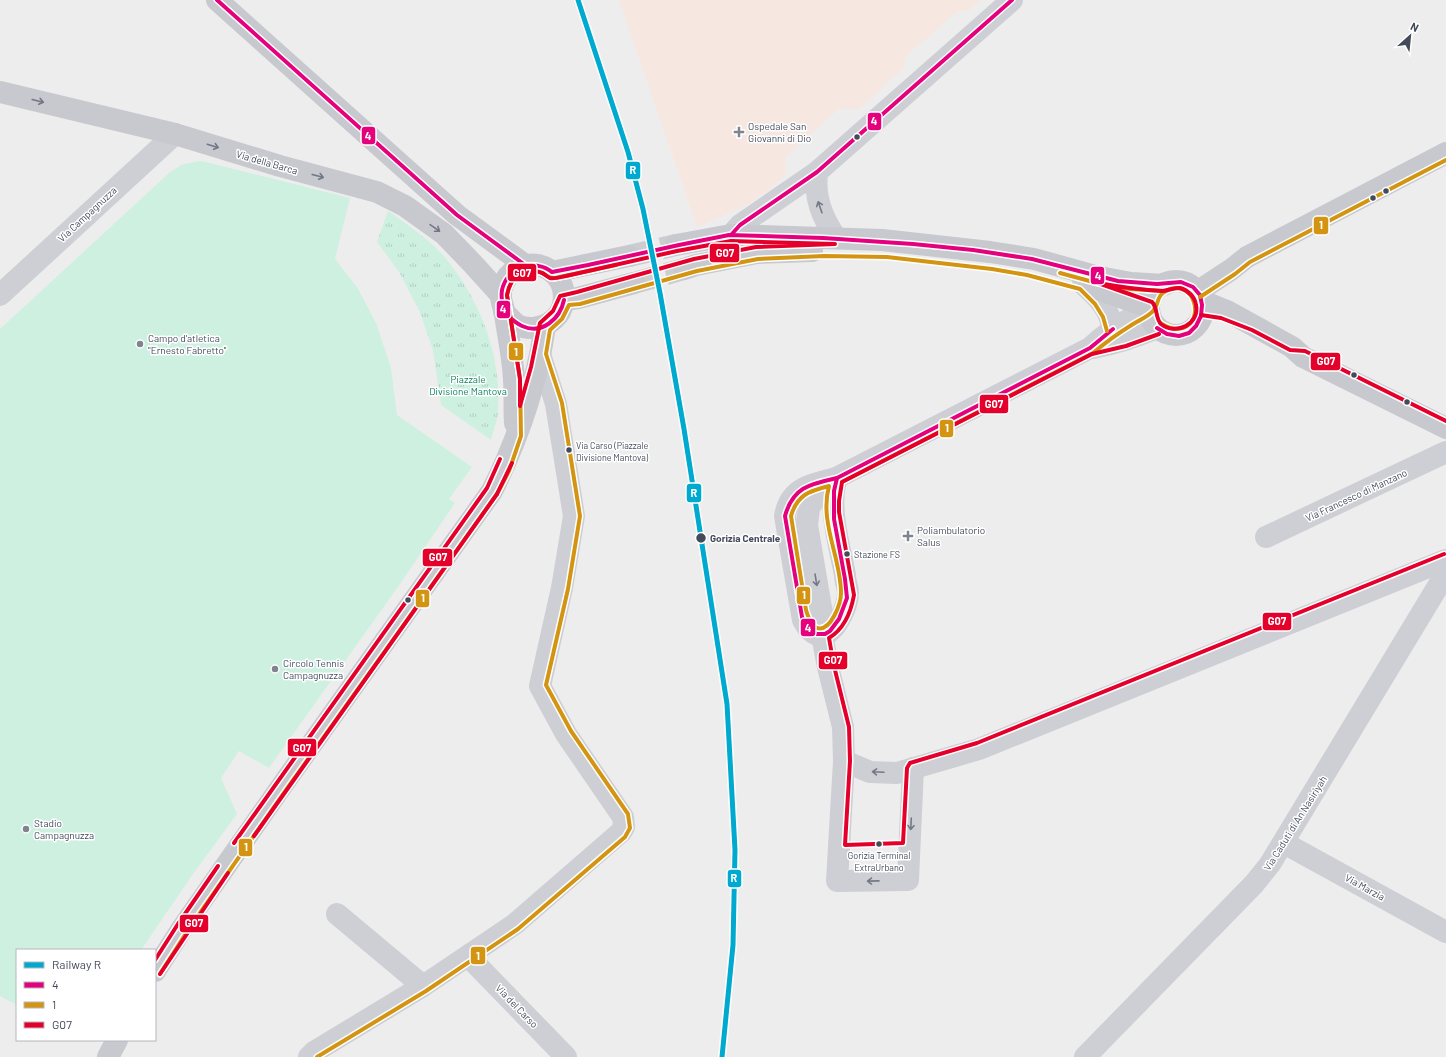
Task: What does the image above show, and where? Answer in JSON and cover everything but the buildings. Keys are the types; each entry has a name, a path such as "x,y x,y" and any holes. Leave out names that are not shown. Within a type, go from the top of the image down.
{"main road":[{"path":"217,0 457,215 525,266"},
{"name":"Via della Barca","path":"0,92 175,134 280,166 377,192 404,206 444,234 472,263 502,303"},
{"path":"1164,284 1156,290 1151,298 1149,307 1151,318 1157,328 1168,334 1181,335 1192,330 1200,305 1232,269 1247,258 1446,153"},
{"path":"676,245 731,235 882,240 990,252 1034,259 1099,277 1131,283 1164,284 1180,282 1188,285 1200,305 1219,324 1238,331 1288,356 1303,357 1446,428"},
{"path":"684,269 696,265 757,253 857,250 887,251 993,263 1028,269 1082,284 1149,307"},
{"path":"552,272 629,256"},
{"path":"502,303 517,324 523,327 532,328 545,326 554,321 559,314 564,300 562,284 557,276 552,272 544,267 535,265 525,266 516,270 507,277 503,284 502,303 514,380 515,436"},
{"path":"564,300 578,298 634,283"},
{"path":"156,969 183,927 281,787 492,491 503,469 526,406 540,354 545,326"},
{"path":"108,1057 116,1041"}],"street":[{"path":"731,235 740,225 817,172 1012,0"},
{"name":"Via Campagnuzza","path":"0,295 175,134"},
{"path":"817,172 815,186 818,198 826,222 836,238"},
{"path":"1082,284 1100,300 1109,315 1113,329"},
{"path":"913,768 908,880 837,881 844,761 843,727 828,667 829,630 823,619 807,525 809,508 825,485 1090,348 1113,329 1149,307"},
{"path":"1090,348 1122,342 1157,328"},
{"path":"310,1057 314,1052 420,988 515,924 621,832 624,827 623,817 566,734 540,686 562,588 574,516 556,404 540,354"},
{"name":"Via Francesco di Manzano","path":"1266,537 1446,452"},
{"path":"829,630 839,620 848,594 833,507 834,486 837,478"},
{"path":"844,761 870,772 897,773 979,749 1446,560"},
{"name":"Via Caduti di An Nasiriyah","path":"1085,1057 1254,884 1270,864 1446,574"},
{"name":"Via Marzia","path":"1284,843 1446,932"},
{"path":"338,914 420,988"},
{"name":"Via del Carso","path":"468,956 566,1057"}],"shaded area":[{"name":"Ospedale San Giovanni di Dio","path":"619,0 981,0 968,11 958,11 905,57 904,68 859,109 839,109 786,156 786,175 749,204 697,227"}],"green space":[{"path":"199,161 206,162 350,198 335,259 357,287 376,323 391,368 397,415 472,467 449,499 455,503 400,584 269,768 239,751 221,778 237,814 193,874 142,949 16,949 16,1004 0,996 0,329 169,173 181,165"},
{"name":"Piazzale Divisione Mantova","path":"388,211 424,237 443,255 456,271 467,289 486,328 496,368 498,389 498,414 491,440 441,405 433,350 419,310 399,272 377,242"}],"tunnel":[{"path":"629,256 676,245"},
{"path":"634,283 684,269"}],"rail line":[{"name":"R","path":"578,0 628,152 643,209 660,293 684,429 727,704 735,850 733,945 722,1057"}],"transit line":[{"name":"4","path":"217,0 457,215 525,265"},
{"name":"4","path":"731,235 740,225 817,172 1012,0"},
{"name":"1","path":"1200,297 1235,274 1250,262 1446,160"},
{"name":"4","path":"552,272 729,235 823,238 913,244 973,250 1032,259 1118,281 1157,284 1181,282 1193,287 1200,295 1202,305 1201,316 1196,326 1189,333 1179,336 1167,334 1157,328"},
{"name":"G07","path":"731,241 835,244 756,247 694,259 560,296 553,311 540,323 531,367 520,406 520,379 507,295 514,278 523,272 529,271 543,273 550,278 558,278 677,251 731,241"},
{"name":"1","path":"317,1057 426,991 518,929 625,837 630,828 628,814 571,731 546,685 568,589 580,516 562,403 546,354 550,330 562,319 569,305 580,304 697,271 758,259 824,256 887,257 992,269 1027,275 1080,289 1095,304 1103,317 1107,331"},
{"name":"4","path":"552,272 545,268 530,265 515,271 509,276 502,290 504,312 519,325 529,328 543,327 549,324 559,313 564,300"},
{"name":"1","path":"160,974 188,930 286,790 497,494 509,471 521,436 520,379 507,295 511,283 522,272 540,272 549,277 555,278 616,265"},
{"name":"1","path":"1060,273 1097,283 1130,289 1164,291"},
{"name":"G07","path":"1098,283 1154,291 1180,288 1191,294 1196,305 1196,312 1191,323 1186,326 1173,329 1159,322 1154,304 1152,302 1098,283"},
{"name":"1","path":"842,482 1093,353 1120,332 1151,313 1155,309 1161,295 1166,291 1176,288 1186,291 1191,296 1195,308 1193,320 1189,325 1184,328 1174,329 1160,323"},
{"name":"G07","path":"1201,315 1221,318 1252,330 1290,350 1305,351 1446,421"},
{"name":"4","path":"837,478 1090,348 1113,329"},
{"name":"G07","path":"1159,334 1126,346 1092,354 842,482 839,512 854,595 846,620 839,630 829,638 834,666 849,727 850,761 845,845 903,843 907,768 910,763 977,743 1444,554"},
{"name":"G07","path":"234,843 487,488 500,459"},
{"name":"G07","path":"497,494 512,463"},
{"name":"4","path":"837,478 834,491 834,519 847,598 839,619 830,631 825,634 817,634 807,627 802,617 785,516 788,506 804,488 819,482 837,478"},
{"name":"1","path":"829,486 827,499 828,526 838,567 841,598 831,621 827,626 817,628 811,623 806,610 791,516 797,503 805,495 829,486"},
{"name":"G07","path":"254,836 497,494"},
{"name":"G07","path":"156,958 218,866"},
{"name":"G07","path":"160,974 228,873"}],"place":[{"name":"Ospedale San Giovanni di Dio","path":"739,132"},
{"name":"Campo d'atletica \"Ernesto Fabretto\"","path":"140,344"},
{"name":"Via Carso (Piazzale Divisione Mantova)","path":"569,450"},
{"name":"Poliambulatorio Salus","path":"908,536"},
{"name":"Gorizia Centrale","path":"701,538"},
{"name":"Stazione FS","path":"847,554"},
{"name":"Circolo Tennis Campagnuzza","path":"275,669"},
{"name":"Stadio Campagnuzza","path":"26,829"},
{"name":"Gorizia Terminal ExtraUrbano","path":"879,844"}]}
